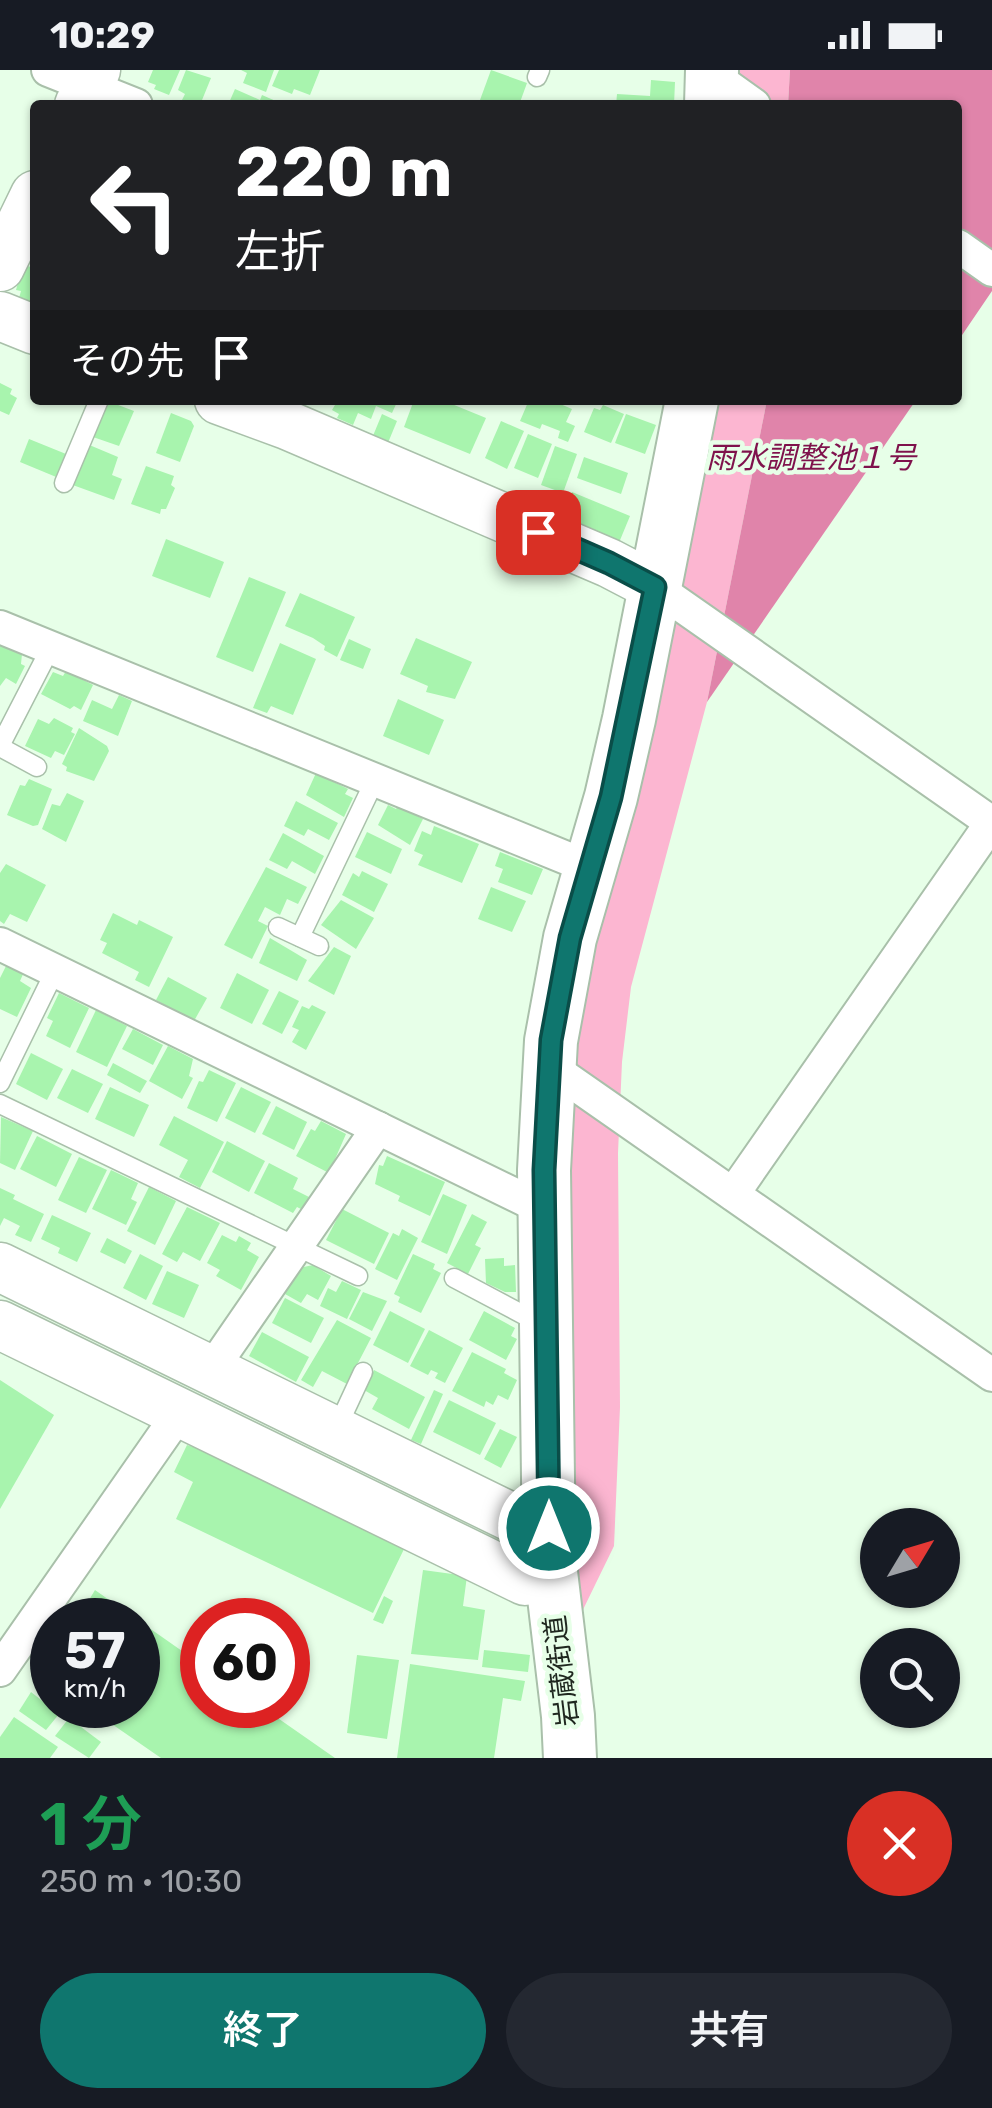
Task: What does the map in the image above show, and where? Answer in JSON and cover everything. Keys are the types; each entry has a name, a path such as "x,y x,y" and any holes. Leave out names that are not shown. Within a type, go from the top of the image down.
{"main road":[{"name":"岩蔵街道","path":"570,1758 548,1555 544,1170 549,1066 562,976 626,734 691,405"}],"street":[{"path":"710,80 745,100"},
{"path":"78,83 123,100"},
{"path":"0,267 30,205"},
{"path":"962,249 992,270"},
{"path":"0,316 30,328"},
{"path":"238,405 290,419 655,587 992,823 734,1194"},
{"path":"0,627 591,868"},
{"path":"0,944 546,1210"},
{"path":"549,1066 992,1375"},
{"path":"211,1370 378,1128"},
{"path":"0,1267 523,1523 548,1555 525,1580 0,1325"},
{"path":"0,1670 180,1412"}],"lane":[{"path":"64,483 98,405"},
{"path":"36,767 0,747 50,647"},
{"path":"300,936 375,780"},
{"path":"278,927 319,946"},
{"path":"0,1084 54,972"},
{"path":"0,1104 358,1276"},
{"path":"454,1278 548,1328"},
{"path":"335,1432 363,1372"}],"shaded area":[{"path":"738,70 790,70 788,100 736,100"},
{"path":"713,405 766,405 707,702 631,987 622,1062 618,1153 620,1407 614,1546 576,1624 571,1055"}],"water":[{"path":"790,70 992,70 992,291 962,335 962,100 788,100"},
{"name":"雨水調整池１号","path":"766,405 913,405 707,702"}],"building":[{"path":"153,70 180,70 169,95 148,82"},
{"path":"186,70 211,78 202,100 182,100 185,94 178,90"},
{"path":"241,70 274,70 266,92 243,83 247,73"},
{"path":"279,70 320,70 310,95 294,89 292,94 272,86"},
{"path":"491,70 527,83 521,100 480,100"},
{"path":"651,80 675,82 674,100 616,100 617,94 650,96"},
{"path":"235,89 260,100 230,100"},
{"path":"23,265 30,267 30,306 23,304 19,298 21,291 16,290"},
{"path":"0,383 12,389 10,394 17,398 9,415 0,411"},
{"path":"103,405 134,411 119,446 93,437"},
{"path":"335,405 396,405 392,413 376,406 371,419 358,413 353,425 337,418 339,414 332,410"},
{"path":"412,405 454,405 486,418 470,454 404,427"},
{"path":"527,405 563,405 572,409 566,422 575,426 568,442 558,438 560,431 520,421"},
{"path":"603,405 624,414 611,443 584,432 594,408 600,410"},
{"path":"171,413 194,426 180,462 156,453"},
{"path":"382,414 397,421 385,450 370,443"},
{"path":"626,414 656,425 645,454 615,443"},
{"path":"501,421 524,431 507,469 485,458"},
{"path":"528,434 552,444 538,478 514,468"},
{"path":"29,439 71,456 61,479 20,462"},
{"path":"87,444 118,457 112,475 122,479 114,500 70,484"},
{"path":"555,446 577,454 563,493 541,485"},
{"path":"584,457 628,473 621,494 577,478"},
{"path":"146,466 174,476 171,485 175,488 160,514 131,504"},
{"path":"572,492 630,516 618,545 560,521"},
{"path":"166,539 224,562 210,598 152,576"},
{"path":"249,577 286,592 253,672 216,657"},
{"path":"300,593 355,617 337,657 313,638 285,626"},
{"path":"416,638 472,662 455,699 426,692 428,686 400,674"},
{"path":"349,639 371,649 363,669 340,660"},
{"path":"280,643 316,659 293,715 271,706 267,713 253,708"},
{"path":"0,644 22,654 21,664 25,666 16,684 6,678 0,686"},
{"path":"66,671 93,685 81,710 74,706 70,709 41,694 53,672 63,676"},
{"path":"119,695 132,701 118,736 83,721 92,700 112,709"},
{"path":"398,699 444,720 429,755 383,736"},
{"path":"54,718 73,728 71,732 75,734 64,755 55,751 51,758 25,746 38,719 49,724"},
{"path":"79,728 109,751 94,781 66,771 62,764"},
{"path":"316,773 348,789 345,794 353,798 344,817 306,795"},
{"path":"29,779 52,789 38,825 33,826 7,815 20,785 25,786"},
{"path":"67,793 84,801 66,842 42,829 52,804 60,806"},
{"path":"296,801 338,823 329,840 308,829 304,836 284,826"},
{"path":"388,805 423,819 410,845 378,825"},
{"path":"434,826 479,844 462,883 418,865 423,855 414,851 422,831 431,835"},
{"path":"367,832 402,849 391,874 355,857"},
{"path":"283,833 324,856 315,874 292,861 287,869 269,860"},
{"path":"500,852 543,869 532,895 498,882 503,869 495,866"},
{"path":"6,864 46,885 27,922 10,914 4,924 0,921 0,873"},
{"path":"266,867 307,887 298,904 287,899 280,915 265,907 258,921 268,926 252,959 224,945"},
{"path":"362,871 388,884 374,912 342,895 353,873 359,877"},
{"path":"491,887 526,901 512,932 478,919"},
{"path":"341,900 374,918 356,949 321,925"},
{"path":"113,913 137,925 139,920 173,937 149,987 135,980 139,972 102,953 107,943 100,940"},
{"path":"270,938 307,960 297,981 259,963"},
{"path":"334,947 351,956 334,995 308,981"},
{"path":"7,964 24,972 20,981 31,988 17,1017 0,1009 0,978"},
{"path":"237,973 269,990 252,1024 220,1008"},
{"path":"168,977 207,998 194,1021 156,1000"},
{"path":"279,991 299,1001 282,1034 262,1024"},
{"path":"59,993 89,1008 70,1048 46,1036 53,1021 47,1018"},
{"path":"312,1005 326,1012 306,1050 292,1042 299,1030 292,1027 302,1006 309,1009"},
{"path":"96,1010 127,1026 107,1067 76,1052"},
{"path":"133,1029 163,1045 153,1065 122,1049"},
{"path":"168,1046 193,1059 189,1076 193,1078 182,1099 149,1081"},
{"path":"31,1053 63,1069 47,1100 16,1084"},
{"path":"113,1063 147,1081 140,1093 107,1075"},
{"path":"72,1069 103,1084 88,1113 57,1098"},
{"path":"209,1070 236,1083 217,1122 187,1108 199,1081 203,1082"},
{"path":"110,1087 149,1105 134,1137 95,1119"},
{"path":"241,1087 271,1102 255,1133 225,1118"},
{"path":"276,1106 307,1122 294,1150 262,1134"},
{"path":"174,1116 224,1142 200,1188 179,1177 188,1160 159,1145"},
{"path":"1,1117 33,1131 15,1170 0,1163"},
{"path":"321,1121 346,1134 329,1173 296,1156 311,1129 315,1131"},
{"path":"37,1136 72,1154 56,1187 20,1169"},
{"path":"227,1141 265,1161 249,1192 212,1172"},
{"path":"387,1156 445,1182 430,1216 398,1201 400,1196 375,1184 379,1165 383,1166"},
{"path":"79,1157 107,1170 86,1213 58,1200"},
{"path":"269,1163 298,1178 293,1189 309,1197 303,1210 297,1207 293,1213 254,1193"},
{"path":"111,1170 138,1183 131,1199 137,1202 126,1225 92,1209"},
{"path":"149,1187 176,1201 155,1245 127,1231"},
{"path":"0,1188 44,1214 31,1242 15,1235 20,1226 4,1218 0,1226"},
{"path":"443,1194 467,1205 447,1254 421,1242"},
{"path":"187,1207 220,1223 200,1261 183,1252 177,1262 162,1254"},
{"path":"342,1209 389,1233 374,1264 326,1240"},
{"path":"472,1214 487,1222 475,1245 481,1248 468,1274 447,1263"},
{"path":"52,1215 91,1233 77,1262 41,1239"},
{"path":"402,1229 418,1238 397,1280 375,1269 393,1233 399,1236"},
{"path":"222,1235 236,1242 239,1236 251,1243 247,1250 259,1257 241,1290 216,1276 220,1270 207,1263"},
{"path":"107,1238 132,1251 125,1264 100,1252"},
{"path":"140,1254 163,1266 146,1300 123,1288"},
{"path":"413,1254 435,1264 433,1269 441,1273 421,1313 398,1302 400,1297 394,1294"},
{"path":"504,1258 504,1266 515,1265 516,1292 505,1292 486,1283 485,1259"},
{"path":"313,1265 331,1276 318,1300 307,1294 301,1303 285,1294 299,1268"},
{"path":"167,1271 199,1285 184,1318 152,1304"},
{"path":"342,1281 361,1290 347,1319 320,1306 328,1288 336,1292"},
{"path":"363,1292 387,1301 372,1331 349,1319"},
{"path":"285,1298 324,1318 311,1343 272,1323"},
{"path":"390,1311 425,1329 408,1363 373,1345"},
{"path":"484,1311 515,1328 511,1336 517,1339 506,1360 469,1340"},
{"path":"337,1320 371,1338 347,1384 322,1371 313,1387 301,1380"},
{"path":"429,1330 463,1348 445,1383 435,1378 438,1373 431,1370 428,1375 410,1366"},
{"path":"262,1332 309,1357 296,1382 249,1356"},
{"path":"472,1352 506,1369 504,1373 517,1380 508,1400 498,1395 493,1405 486,1401 484,1407 452,1391"},
{"path":"374,1370 425,1397 409,1429 372,1409 378,1398 364,1390"},
{"path":"0,1380 54,1415 0,1509"},
{"path":"434,1390 443,1394 421,1444 411,1440"},
{"path":"449,1400 496,1423 480,1455 433,1432"},
{"path":"500,1429 517,1437 501,1468 484,1459"},
{"path":"187,1445 210,1452 405,1547 373,1613 176,1519 193,1482 174,1472"},
{"path":"423,1570 467,1576 463,1606 485,1610 478,1660 411,1654"},
{"path":"95,1590 106,1598 90,1598"},
{"path":"384,1596 393,1601 383,1624 373,1620"},
{"path":"160,1635 180,1650 180,1728 292,1728 335,1758 161,1758 118,1728 160,1728"},
{"path":"484,1650 530,1655 528,1672 482,1667"},
{"path":"357,1655 399,1660 387,1739 347,1733"},
{"path":"410,1664 525,1681 521,1701 503,1698 494,1758 397,1758"},
{"path":"30,1694 30,1719 19,1711"},
{"path":"14,1717 58,1747 50,1758 0,1758 0,1737"},
{"path":"61,1728 82,1728 101,1742 89,1758 55,1736"}],"route":[{"path":"538,532 655,587 611,797 570,938 551,1040 544,1170 549,1528"}]}
